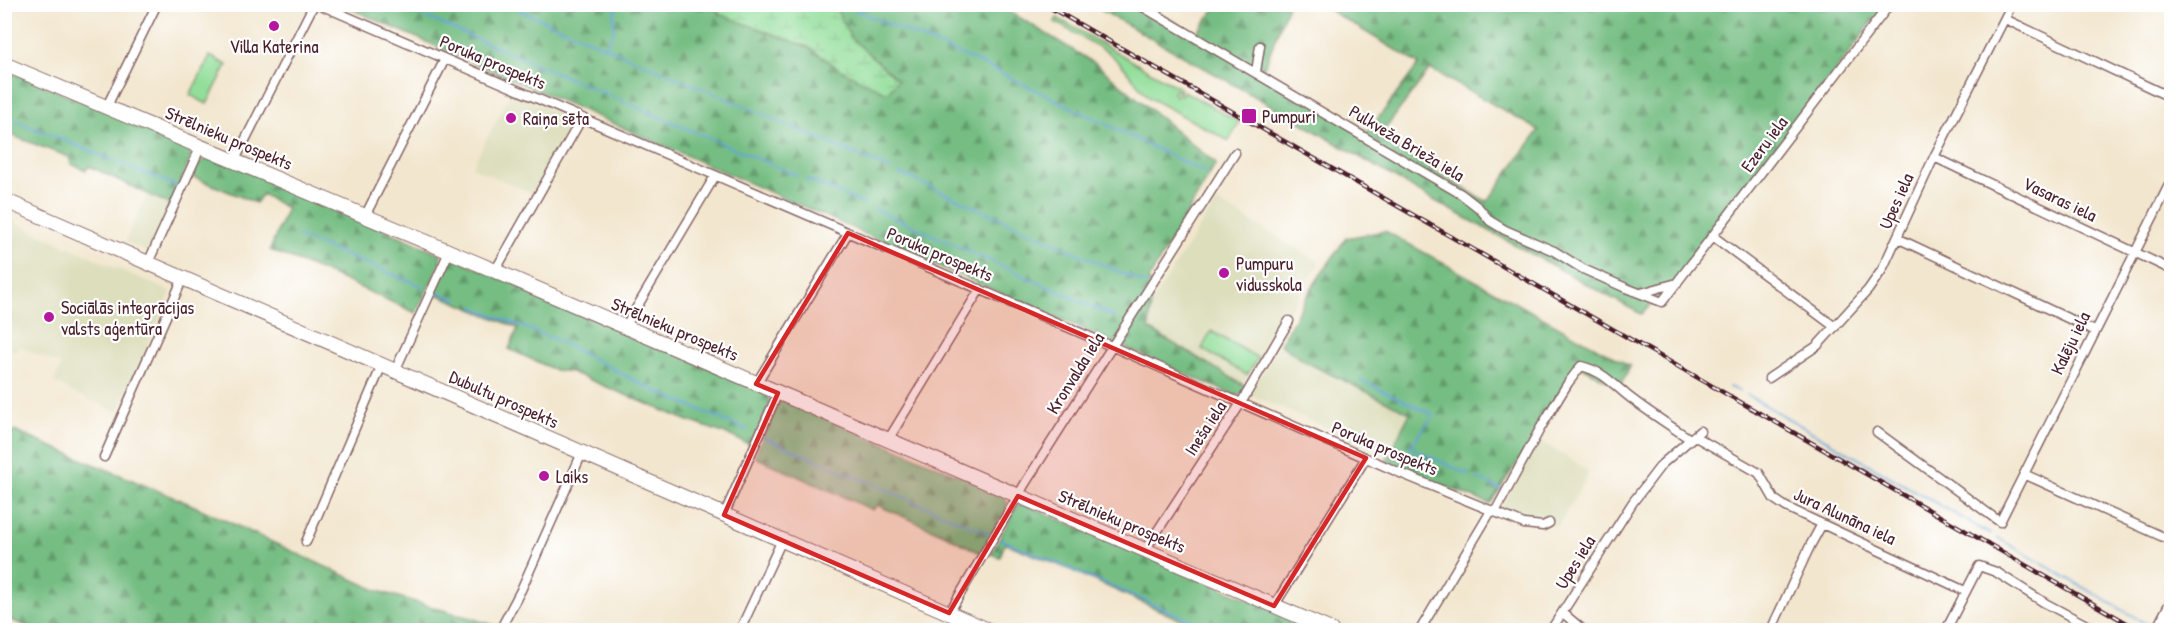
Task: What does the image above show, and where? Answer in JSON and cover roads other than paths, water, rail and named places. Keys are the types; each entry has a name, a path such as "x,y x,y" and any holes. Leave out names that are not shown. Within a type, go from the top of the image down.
{"main road":[{"name":"Strēlnieku prospekts","path":"4,64 235,160 1331,630"},
{"name":"Dubultu prospekts","path":"4,200 982,629"},
{"path":"2158,630 2172,603"}],"street":[{"path":"107,106 157,4"},
{"path":"235,160 316,4"},
{"name":"Poruka prospekts","path":"316,4 1112,346 1365,458 1531,526 1543,526 1549,523"},
{"name":"Pulkveža Brieža iela","path":"1138,4 1461,194 1479,208 1490,221 1505,230 1554,251 1583,269 1662,302"},
{"name":"Ezeru iela","path":"1662,302 1714,237 1890,4"},
{"name":"Upes iela","path":"1769,378 1817,346 1877,277 1898,238 1934,157 2012,4"},
{"path":"2005,19 2172,98"},
{"path":"1256,72 1260,46"},
{"path":"365,216 445,59"},
{"path":"495,271 582,118"},
{"path":"148,263 201,146"},
{"name":"Kronvalda iela","path":"949,614 1018,496 1234,153"},
{"name":"Vasaras iela","path":"1934,157 2172,270"},
{"path":"625,327 715,176"},
{"name":"Kalēju iela","path":"1877,432 2000,522 2172,179"},
{"path":"756,384 848,233"},
{"path":"1714,237 1835,327"},
{"path":"1898,238 2095,331"},
{"path":"395,371 449,252"},
{"path":"104,457 183,278"},
{"path":"1641,293 1677,284"},
{"path":"888,440 980,289"},
{"name":"Ineša iela","path":"1145,550 1241,403 1289,321"},
{"path":"306,542 382,365"},
{"name":"Jura Alunāna iela","path":"1493,511 1541,427 1581,366 1594,369 1612,380 1628,396 1760,473 1774,500 1965,591"},
{"path":"724,515 778,393"},
{"name":"Upes iela","path":"1551,630 1633,502 1662,464 1694,435"},
{"path":"500,630 521,590 582,453"},
{"path":"1274,606 1365,458"},
{"path":"2024,474 2172,541"},
{"path":"1420,630 1493,511"},
{"path":"1771,630 1822,524"},
{"path":"740,630 782,540"},
{"path":"1946,630 1979,566 1996,573 2096,630"},
{"path":"1563,613 1583,630"}],"waterway":[{"path":"395,4 796,175"},
{"path":"505,4 890,169"},
{"path":"605,46 614,31 614,14 619,4"},
{"path":"841,4 978,62 1206,173"},
{"path":"4,116 179,187"},
{"path":"899,173 1146,284"},
{"path":"806,179 864,204"},
{"path":"875,209 1115,317"},
{"path":"297,236 424,287"},
{"path":"437,292 457,300"},
{"path":"473,307 561,342 653,390 747,430"},
{"path":"1360,380 1434,415 1410,447 1469,475"},
{"path":"1729,387 1740,391"},
{"path":"1747,395 1990,534"},
{"path":"765,438 990,534"},
{"path":"1477,478 1502,490"},
{"path":"1998,538 2150,626"},
{"path":"1000,539 1214,630"}],"railway":[{"path":"1044,4 2139,630"}],"place":[{"name":"Villa Katerina","path":"274,26"},
{"name":"Pumpuri","path":"1249,116"},
{"name":"Raiņa sēta","path":"511,118"},
{"name":"Pumpuru vidusskola","path":"1224,273"},
{"name":"Sociālās integrācijas valsts aģentūra","path":"49,317"},
{"name":"Laiks","path":"544,476"}]}
